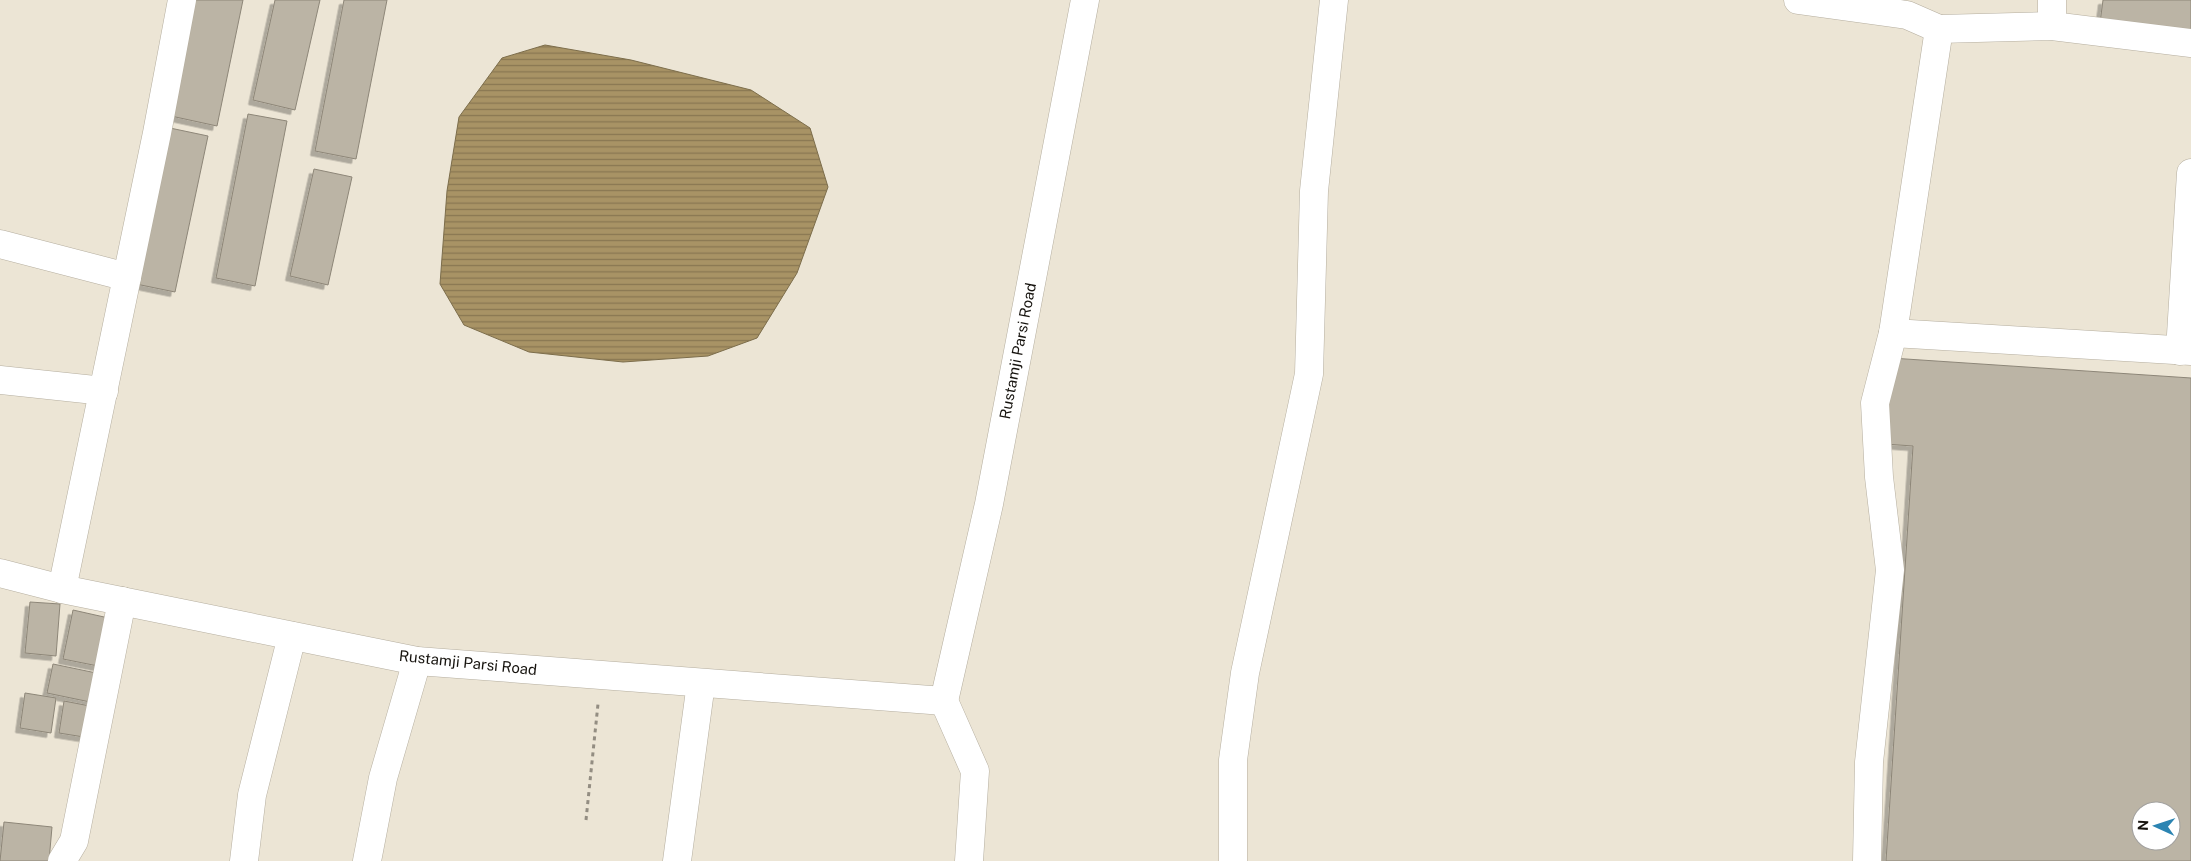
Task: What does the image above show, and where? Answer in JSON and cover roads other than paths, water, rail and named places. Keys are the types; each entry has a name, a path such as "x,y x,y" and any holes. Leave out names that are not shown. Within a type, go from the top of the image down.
{"street":[{"path":"62,589 182,0"},
{"name":"Rustamji Parsi Road","path":"0,574 122,602 417,661 944,702 989,504 1085,0"},
{"path":"1234,861 1233,760 1245,673 1308,374 1314,192 1334,0"},
{"path":"1798,0 1907,15 1939,29 2052,13 2191,43"},
{"path":"1867,861 1869,762 1890,570 1879,477 1875,403 1893,333 1939,29"},
{"path":"1893,333 2186,351 2191,173"},
{"path":"0,244 127,277"},
{"path":"0,380 104,390"},
{"path":"62,861 74,841 122,602"},
{"path":"244,861 252,794 292,636"},
{"path":"367,861 383,778 417,661"},
{"path":"677,861 701,683"},
{"path":"944,702 975,772 969,861"}]}
